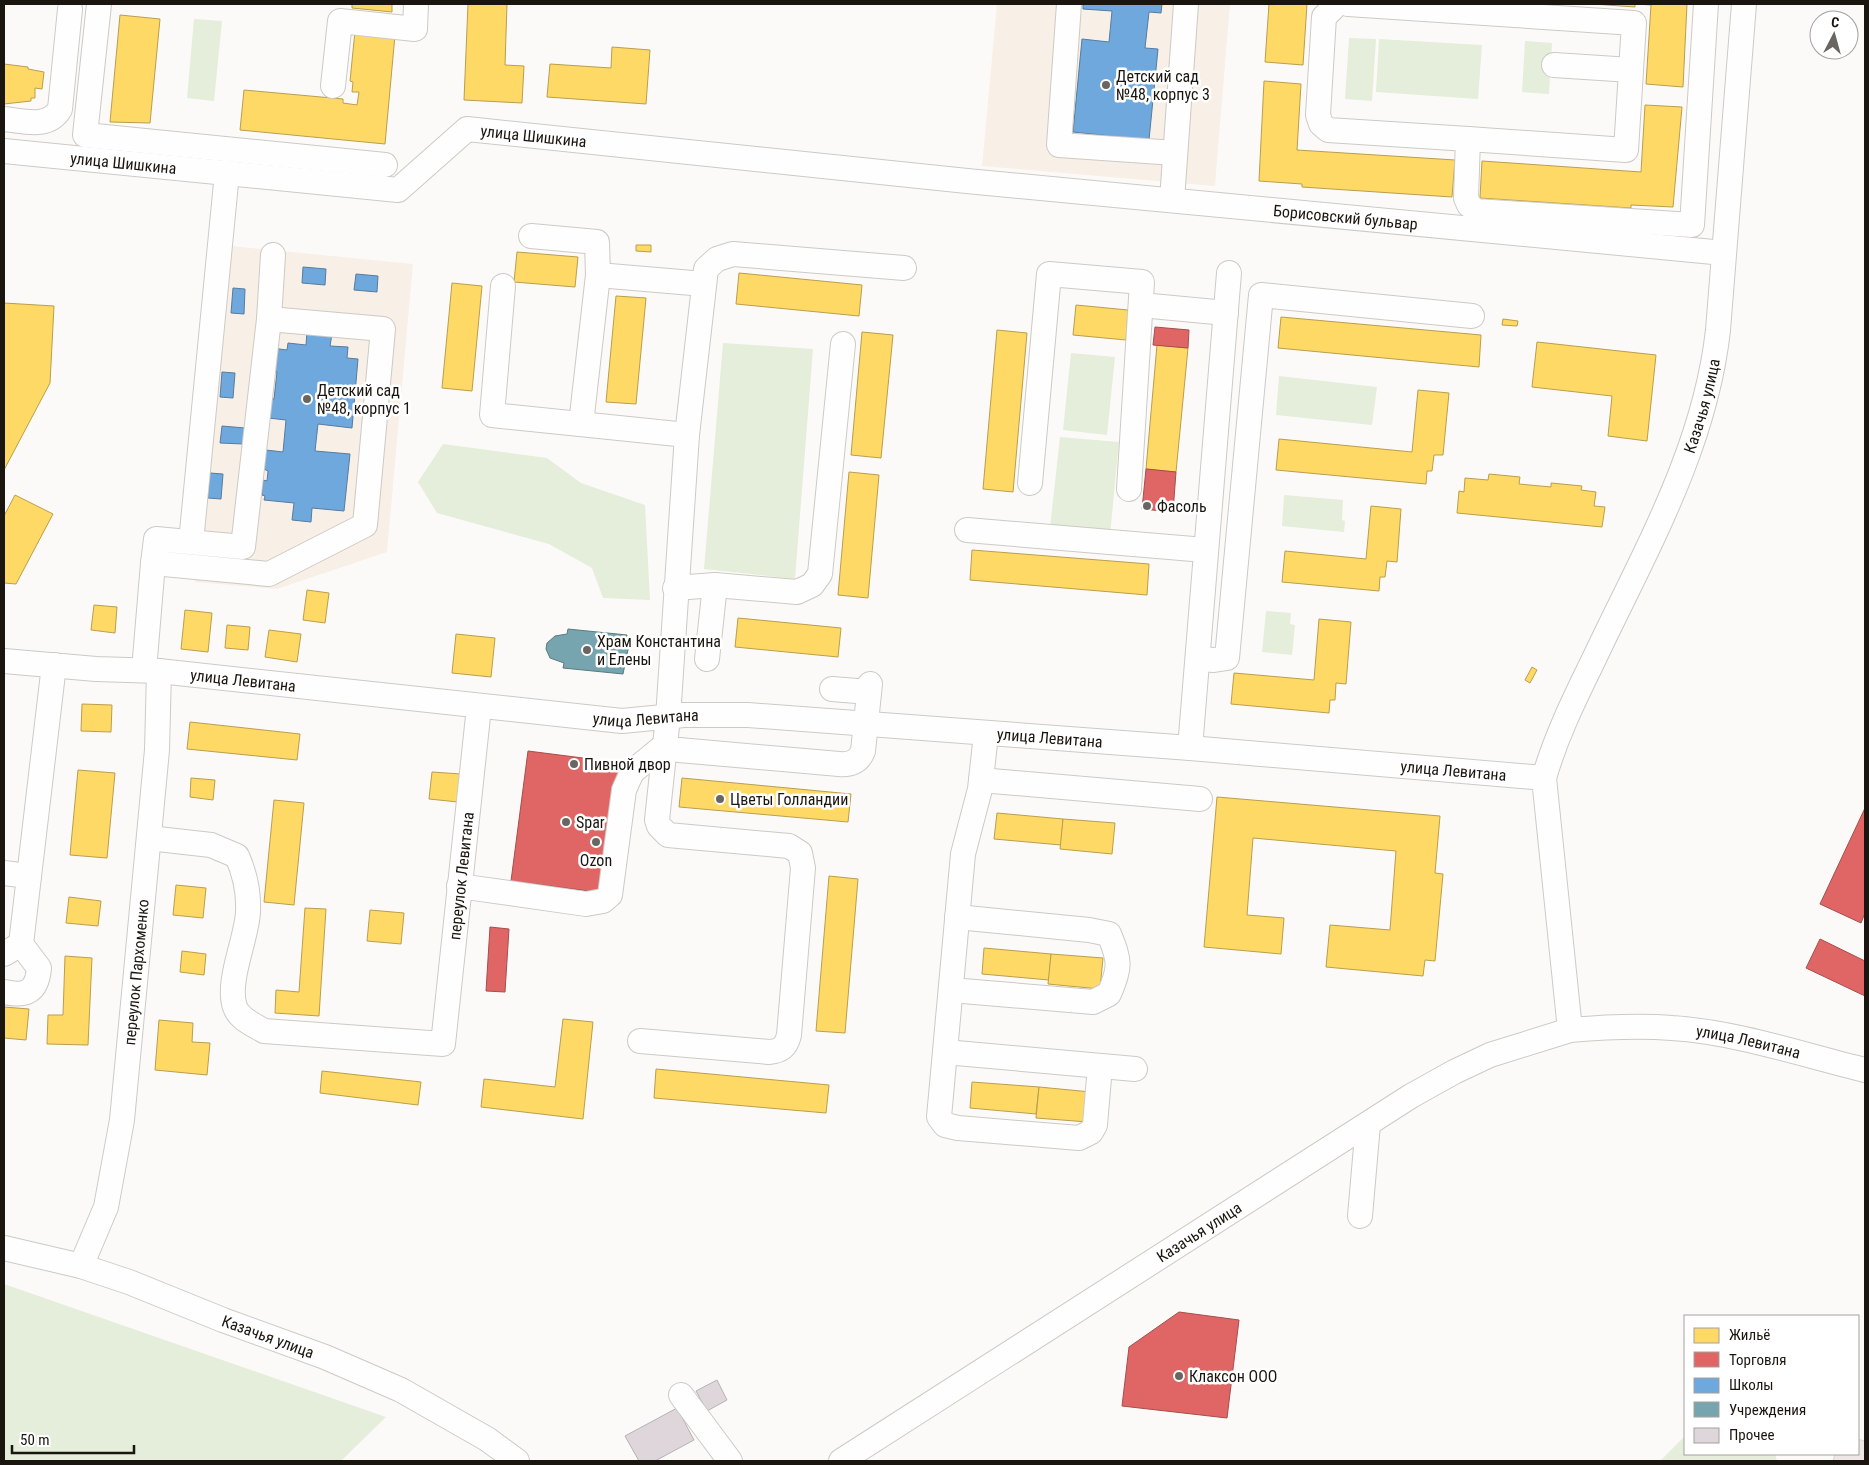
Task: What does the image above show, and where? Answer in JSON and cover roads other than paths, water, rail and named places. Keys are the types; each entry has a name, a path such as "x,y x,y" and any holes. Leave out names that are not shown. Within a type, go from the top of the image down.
{"street":[{"path":"99,4 86,135 385,165"},
{"path":"333,86 340,21 415,29 416,4"},
{"path":"1069,4 1059,145 1175,153"},
{"path":"1172,200 1186,4"},
{"path":"1337,4 1324,17 1318,114 1324,127 1328,130 1626,150 1634,23 1478,8 1348,4"},
{"path":"1468,139 1464,192 1469,205 1476,210 1692,225 1706,4"},
{"name":"Казачья улица","path":"1544,778 1559,732 1675,488 1694,440 1714,364 1744,4"},
{"path":"4,119 43,122 54,117 60,108 70,8"},
{"path":"1554,65 1631,70"},
{"name":"улица Шишкина","path":"4,151 398,190 467,129 967,181"},
{"path":"227,173 191,542 243,547 269,319 273,255"},
{"name":"Борисовский бульвар","path":"967,181 1724,253"},
{"path":"531,236 597,242 598,275 581,424"},
{"path":"640,1041 769,1052 780,1051 785,1046 789,1036 803,858 795,848 790,846 676,836 663,831 657,820 672,748 668,717 675,588 687,435 706,269 716,259 733,254 904,268"},
{"path":"1190,748 1199,659 1205,550 1229,273"},
{"path":"1030,483 1049,274 1142,282 1129,488"},
{"path":"598,275 704,284"},
{"path":"503,286 492,415 687,435"},
{"path":"1199,659 1214,660 1227,658 1261,295 1472,316"},
{"path":"1141,305 1226,313"},
{"path":"153,563 268,574 365,525 383,328 269,319"},
{"path":"675,588 715,585 797,592 812,585 820,574 842,344"},
{"path":"967,530 1205,550"},
{"name":"переулок Пархоменко","path":"81,1266 106,1207 122,1120 158,750 151,670 153,563 156,539 191,542"},
{"path":"707,659 715,585"},
{"name":"улица Левитана","path":"4,661 96,669 151,670 622,721 684,715 740,715 1190,748 1544,778"},
{"path":"4,992 15,994 25,992 33,989 38,982 39,968 12,949 29,876 54,665"},
{"path":"459,886 586,904 603,902 610,894 624,790 632,772 672,748 852,763 861,755 869,688 832,689"},
{"name":"переулок Левитана","path":"149,838 210,845 237,856 246,878 248,913 233,983 235,1007 247,1022 264,1031 443,1044 479,707"},
{"path":"986,734 982,780 963,854 939,1117 945,1125 958,1128 1080,1138 1092,1132 1095,1125 1100,1066"},
{"path":"1544,778 1570,1030"},
{"path":"982,780 1200,800"},
{"path":"4,873 29,876"},
{"path":"951,990 1093,1002 1109,994 1116,980 1119,958 1109,934 1089,930 957,917"},
{"name":"улица Левитана","path":"1570,1030 1619,1026 1673,1028 1718,1034 1865,1070"},
{"name":"Казачья улица","path":"841,1461 1368,1124 1446,1077 1490,1055 1570,1030"},
{"path":"945,1052 1135,1069"},
{"path":"1360,1216 1368,1124"},
{"name":"Казачья улица","path":"4,1248 81,1266 129,1282 222,1320 325,1357 401,1390 487,1439 517,1461"},
{"path":"681,1395 730,1461"}],"place":[{"name":"Детский сад №48, корпус 3","path":"1106,85"},
{"name":"Детский сад №48, корпус 1","path":"307,399"},
{"name":"Фасоль","path":"1147,506"},
{"name":"Храм Константина и Елены","path":"587,650"},
{"name":"Пивной двор","path":"574,764"},
{"name":"Цветы Голландии","path":"720,799"},
{"name":"Spar","path":"566,822"},
{"name":"Ozon","path":"596,842"},
{"name":"Клаксон ООО","path":"1179,1376"}]}
